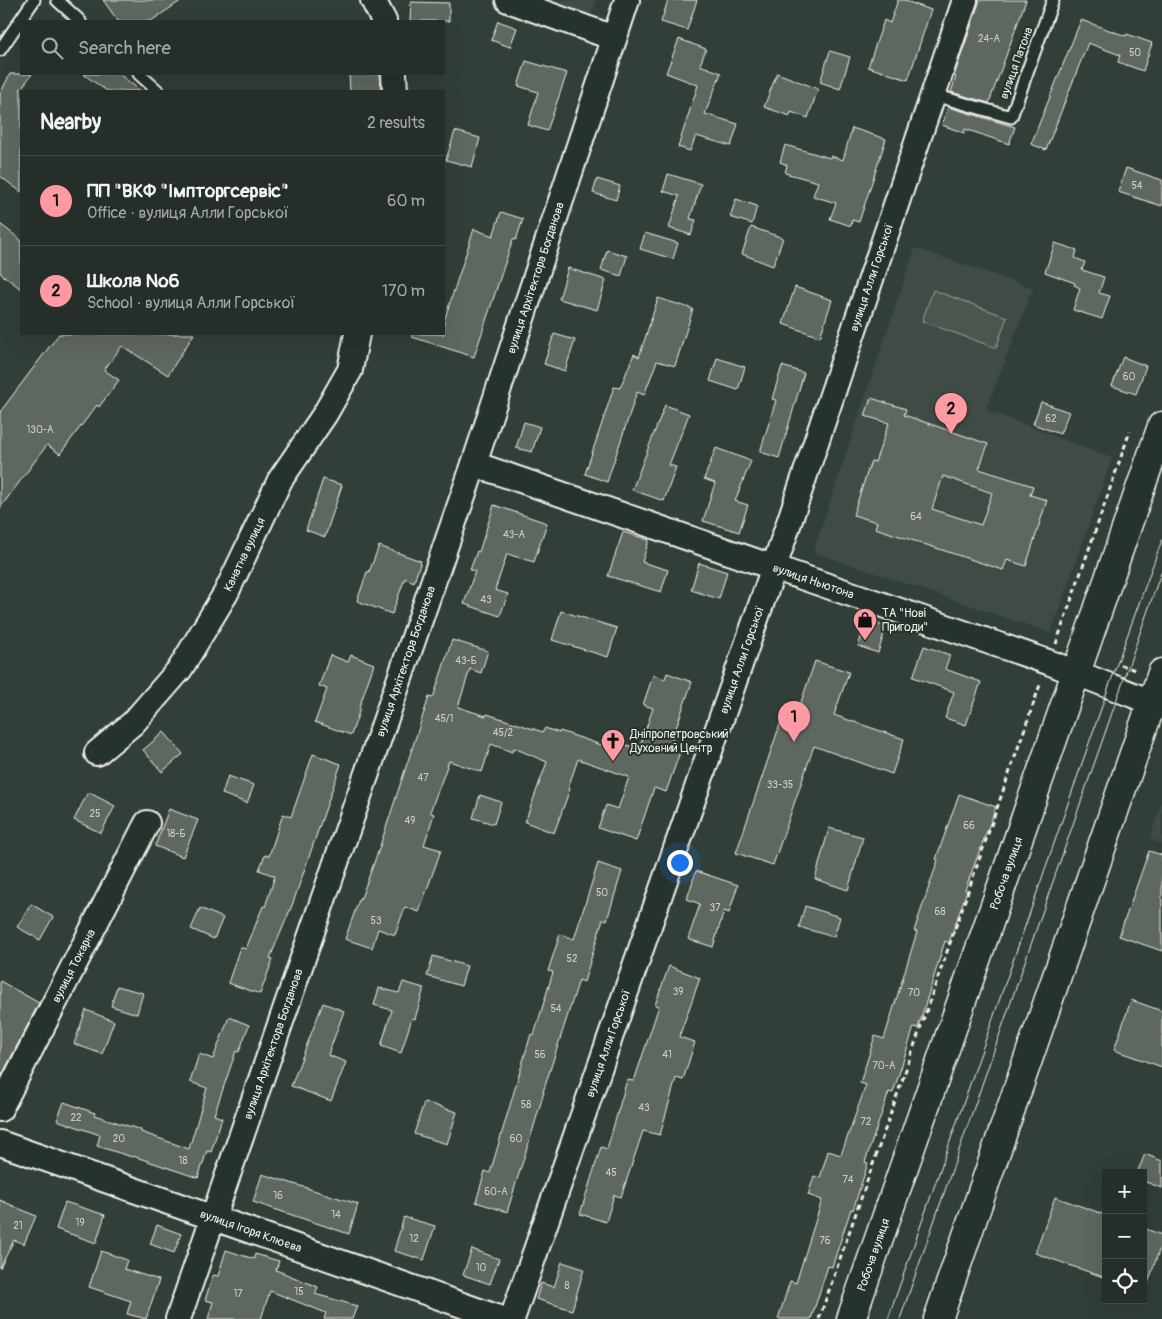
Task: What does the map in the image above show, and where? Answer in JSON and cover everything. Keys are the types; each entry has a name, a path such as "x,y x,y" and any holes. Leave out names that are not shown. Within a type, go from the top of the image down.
{"main road":[{"name":"Робоча вулиця","path":"851,1319 1162,426"},
{"path":"938,1319 1162,673"}],"street":[{"path":"373,0 383,20"},
{"path":"508,0 614,38"},
{"name":"вулиця Архітектора Богданова","path":"178,1319 474,464 627,0"},
{"name":"вулиця Алли Горської","path":"512,1319 773,569 965,0"},
{"path":"394,75 395,90"},
{"name":"Канатна вулиця","path":"97,753 133,723 180,669 226,593 280,480 325,414 350,370 358,335"},
{"name":"вулиця Ньютона","path":"474,464 773,569 1048,662 1151,702"},
{"name":"вулиця Токарна","path":"0,1109 147,823"},
{"name":"вулиця Ігоря Клюєва","path":"0,1143 502,1319"}],"lane":[{"path":"20,20 34,0"},
{"path":"56,0 79,20"},
{"name":"вулиця Патона","path":"934,95 1011,117 1053,0"},
{"path":"0,50 20,21"},
{"path":"140,75 157,90"}],"path":[{"path":"819,1319 1130,431"}],"shaded area":[{"path":"539,0 597,0 590,18"},
{"path":"915,248 1033,288 986,410 1112,458 1051,633 813,552"},
{"path":"933,290 1007,317 996,348 922,321"},
{"path":"1162,800 1162,844 1150,839"}],"building":[{"path":"103,0 182,0 152,20 117,20"},
{"path":"668,0 697,0 687,30 661,22"},
{"path":"898,0 931,10 908,80 868,67 884,20 890,23"},
{"path":"980,0 1026,0 989,103 951,92 956,77 954,76"},
{"path":"411,2 449,3 449,21 410,20"},
{"path":"1081,20 1152,43 1143,71 1118,62 1120,55 1088,43 1046,150 1031,144"},
{"path":"498,21 517,28 510,47 491,40"},
{"path":"679,39 706,49 700,65 721,73 705,114 738,124 731,146 696,136 690,151 678,147 698,85 666,73"},
{"path":"830,51 850,57 840,89 820,82"},
{"path":"526,61 567,73 547,131 528,125 538,92 518,86"},
{"path":"777,73 818,89 808,118 791,112 790,116 764,107"},
{"path":"10,74 31,75 20,90 20,191 0,176 0,94"},
{"path":"84,75 120,75 140,90 106,90"},
{"path":"349,75 380,75 381,90 350,90"},
{"path":"948,107 1015,127 1009,144 965,129 964,133 942,125"},
{"path":"852,128 886,139 859,222 852,220 851,226 830,219 836,203 813,196 818,182 785,173 787,165 780,162 785,145 843,160"},
{"path":"455,131 480,138 472,167 446,160"},
{"path":"1126,168 1162,180 1162,206 1118,192"},
{"path":"668,174 701,184 690,219 696,220 691,235 669,228 679,196 663,191"},
{"path":"597,179 620,186 616,200 593,193"},
{"path":"736,199 757,206 752,224 730,217"},
{"path":"501,212 523,219 516,240 513,239 474,357 412,337 412,335 445,335 445,318 474,229 493,236"},
{"path":"0,224 20,239 20,288 0,273"},
{"path":"751,227 783,238 773,266 742,254"},
{"path":"645,233 678,243 673,259 640,249"},
{"path":"1055,243 1077,250 1075,258 1085,262 1082,270 1104,277 1099,293 1110,296 1102,319 1073,310 1080,288 1074,285 1075,283 1045,272"},
{"path":"607,250 627,256 621,276 601,270"},
{"path":"568,268 606,280 597,310 559,299"},
{"path":"795,287 832,300 820,337 783,324"},
{"path":"658,298 693,309 675,366 657,361 644,395 637,392 607,482 585,474 614,387 620,388 634,354 639,357"},
{"path":"554,334 575,340 565,371 544,364"},
{"path":"58,335 193,335 168,375 122,346 104,370 119,380 99,407 97,405 60,454 47,445 0,508 0,412"},
{"path":"1123,357 1146,366 1136,394 1112,386"},
{"path":"717,358 745,367 738,390 710,381"},
{"path":"782,366 804,373 779,458 760,452 776,400 772,399"},
{"path":"871,398 906,409 904,415 988,444 979,469 1033,486 1030,495 1047,500 1026,566 1007,560 1003,570 875,528 877,522 853,515 871,461 875,462 889,423 865,416","holes":["943,476 992,493 981,525 932,509"]},
{"path":"1041,402 1069,412 1060,434 1033,424"},
{"path":"665,405 689,414 669,465 676,467 664,501 632,490"},
{"path":"524,422 540,427 532,452 516,448"},
{"path":"716,448 751,461 735,501 748,505 739,532 703,521 715,483 704,479"},
{"path":"323,479 342,485 325,537 306,530"},
{"path":"494,505 547,523 534,562 507,554 495,590 508,594 500,616 464,604 475,571 470,570 477,551 479,552"},
{"path":"623,532 649,540 642,562 668,570 661,592 608,576"},
{"path":"379,546 421,561 414,582 405,578 392,614 357,601"},
{"path":"699,563 727,572 719,599 691,590"},
{"path":"561,611 617,628 608,657 552,640"},
{"path":"867,620 886,627 878,653 858,646"},
{"path":"452,640 488,651 481,673 470,669 458,707 543,732 545,728 559,733 560,731 607,747 609,739 639,749 653,708 643,705 653,675 665,679 667,673 692,682 669,748 680,752 666,792 654,788 636,841 598,828 606,805 618,809 629,777 578,759 568,788 570,789 554,833 525,822 547,762 514,748 512,752 491,744 482,772 449,761 430,812 434,814 424,845 441,850 419,912 405,907 395,935 378,929 372,948 345,939 378,852 429,697 433,698"},
{"path":"924,646 950,655 945,669 981,682 966,725 945,718 954,692 913,677"},
{"path":"330,655 348,662 351,655 374,664 351,735 315,722 327,689 319,686"},
{"path":"815,661 849,672 834,715 904,739 892,774 814,746 773,865 736,853 787,704 799,708"},
{"path":"164,732 183,754 162,772 143,750"},
{"path":"313,754 341,764 293,903 270,958 273,959 260,994 228,983 240,947 246,949 263,906 265,907 275,876 259,870 265,855 269,856 283,814 291,817"},
{"path":"228,776 254,785 247,803 222,794"},
{"path":"88,792 115,806 101,833 74,820"},
{"path":"959,794 996,807 965,890 967,891 949,943 945,941 918,1028 914,1027 893,1093 889,1092 865,1162 868,1163 853,1210 851,1209 832,1267 828,1266 811,1319 778,1319 790,1281 796,1283 822,1200 808,1195 814,1176 820,1178 828,1151 841,1155 866,1085 860,1083 875,1036 884,1039 917,932 914,931 938,860 936,859"},
{"path":"480,795 501,802 494,824 473,818"},
{"path":"169,809 198,820 183,857 155,846"},
{"path":"829,828 863,837 848,890 815,879"},
{"path":"1149,851 1162,855 1162,951 1119,936"},
{"path":"598,863 622,871 607,920 603,919 584,982 579,980 507,1212 476,1202 485,1171 490,1173 531,1034 534,1035 553,972 548,971 560,934 574,939"},
{"path":"696,871 738,885 729,913 724,911 713,947 688,939 700,904 687,899"},
{"path":"31,904 53,917 40,940 17,927"},
{"path":"805,906 840,917 834,937 799,927"},
{"path":"200,908 223,918 214,939 191,929"},
{"path":"433,956 467,966 461,986 427,976"},
{"path":"669,966 700,978 679,1037 695,1042 683,1080 676,1078 660,1135 643,1131 621,1197 614,1195 606,1222 580,1214 601,1147 607,1149 627,1080 634,1081 659,1006 655,1005"},
{"path":"0,981 39,1003 0,1079"},
{"path":"403,982 424,988 415,1019 412,1018 401,1053 381,1046 392,1010 374,1005 379,988 399,993"},
{"path":"117,986 143,993 137,1014 111,1006"},
{"path":"1131,1000 1162,1011 1162,1067 1114,1050"},
{"path":"323,1003 344,1011 328,1055 346,1062 331,1101 291,1086"},
{"path":"86,1010 114,1021 102,1054 74,1044"},
{"path":"229,1017 249,1025 239,1052 236,1051 214,1115 222,1118 211,1152 207,1151 198,1178 97,1146 100,1135 57,1120 64,1102 95,1113 94,1115 141,1130 141,1132 189,1149 207,1088 190,1082 199,1054 213,1059"},
{"path":"424,1102 457,1112 447,1144 414,1134"},
{"path":"1145,1154 1162,1161 1162,1188 1147,1182 1147,1169 1139,1169"},
{"path":"262,1174 358,1204 349,1234 253,1202"},
{"path":"1055,1197 1102,1214 1102,1277 1035,1253"},
{"path":"0,1200 36,1216 24,1244 14,1240 0,1268"},
{"path":"65,1202 105,1215 96,1243 56,1229"},
{"path":"404,1217 435,1226 424,1260 394,1251"},
{"path":"157,1225 181,1234 174,1253 150,1244"},
{"path":"1147,1229 1162,1235 1162,1242 1147,1286"},
{"path":"472,1249 499,1259 490,1284 463,1275"},
{"path":"226,1250 254,1259 255,1254 279,1261 276,1270 318,1287 315,1294 357,1306 352,1319 324,1319 326,1313 270,1291 261,1319 208,1319 213,1302 205,1300 213,1275 218,1276"},
{"path":"101,1251 127,1260 124,1269 159,1280 146,1319 127,1314 131,1301 89,1287"},
{"path":"562,1262 584,1269 572,1310 536,1299 541,1283 554,1287"}],"tram line":[{"path":"888,1319 1109,686 1162,540"},
{"path":"900,1319 1162,570"}],"place":[{"name":"Школа №6","path":"951,434"},
{"name":"ТА \"Нові Пригоди\"","path":"865,641"},
{"name":"ПП \"ВКФ \"Імпторгсервіс\"","path":"794,742"},
{"name":"Дніпропетровський Духовний Центр","path":"613,762"}]}
